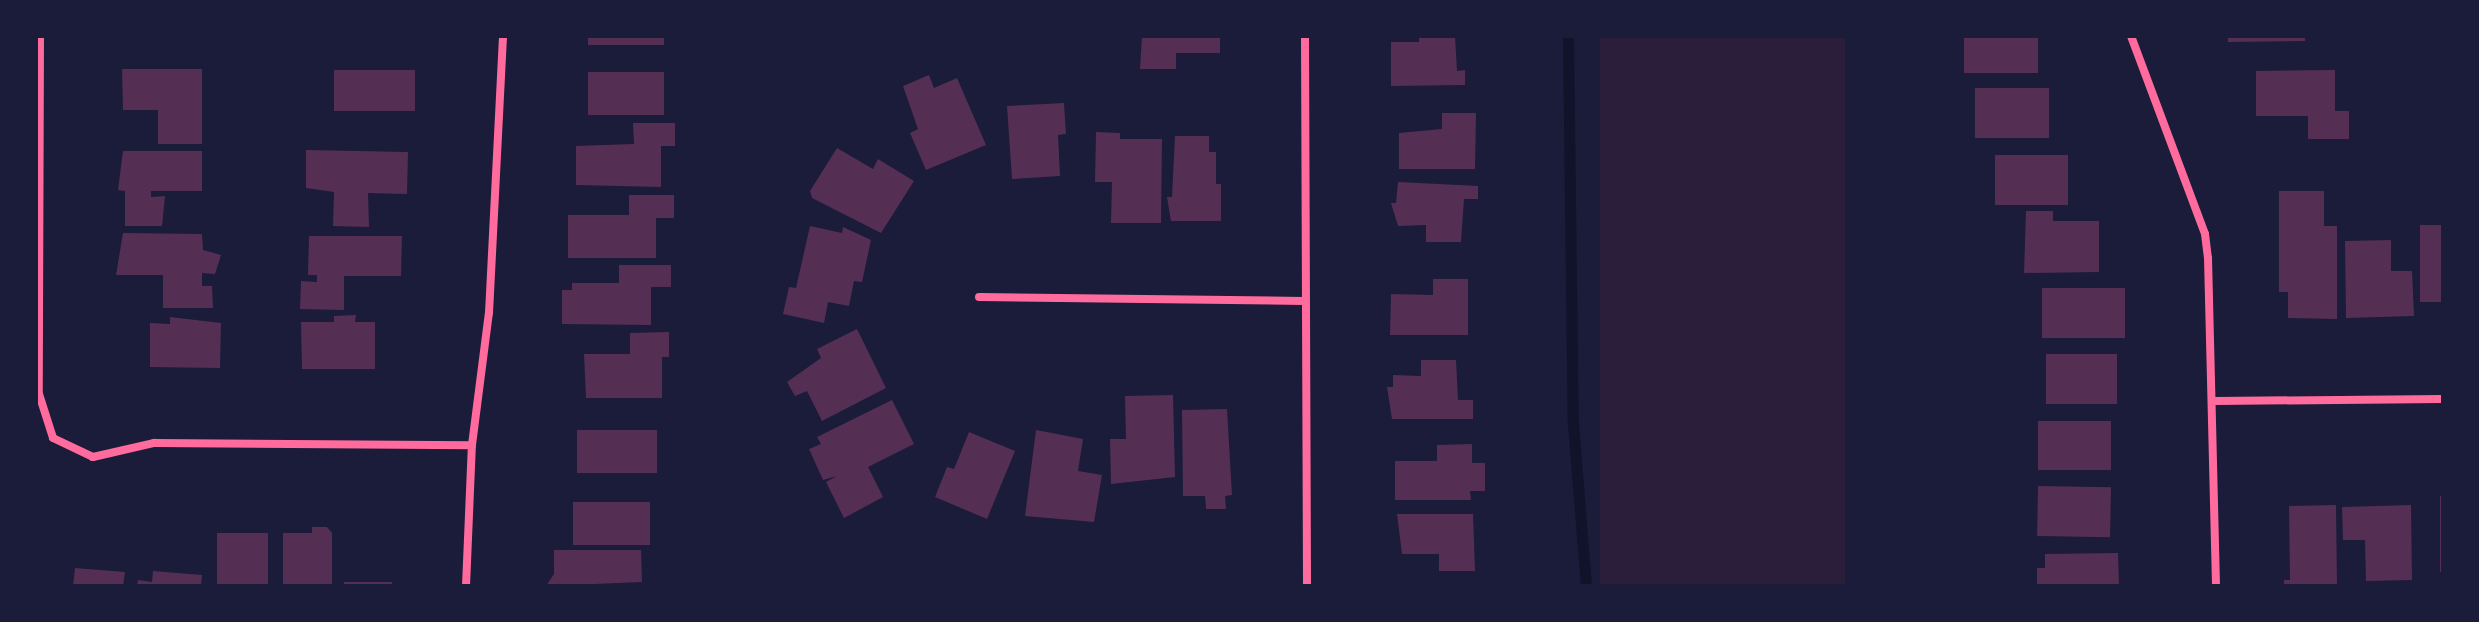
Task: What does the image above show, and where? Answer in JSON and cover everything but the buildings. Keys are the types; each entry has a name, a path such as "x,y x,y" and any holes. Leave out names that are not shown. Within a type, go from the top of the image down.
{"street":[{"path":"40,36 39,394 53,438 93,457 154,443 472,445"},
{"path":"466,586 472,445 489,313 503,36"},
{"path":"1305,36 1307,586"},
{"path":"2131,36 2205,234 2215,401 2216,586"},
{"path":"979,297 1304,301"},
{"path":"2215,401 2443,399"}],"shaded area":[{"path":"1600,36 1845,36 1845,586 1600,586"}],"waterway":[{"path":"1568,36 1573,424 1586,586"}]}
